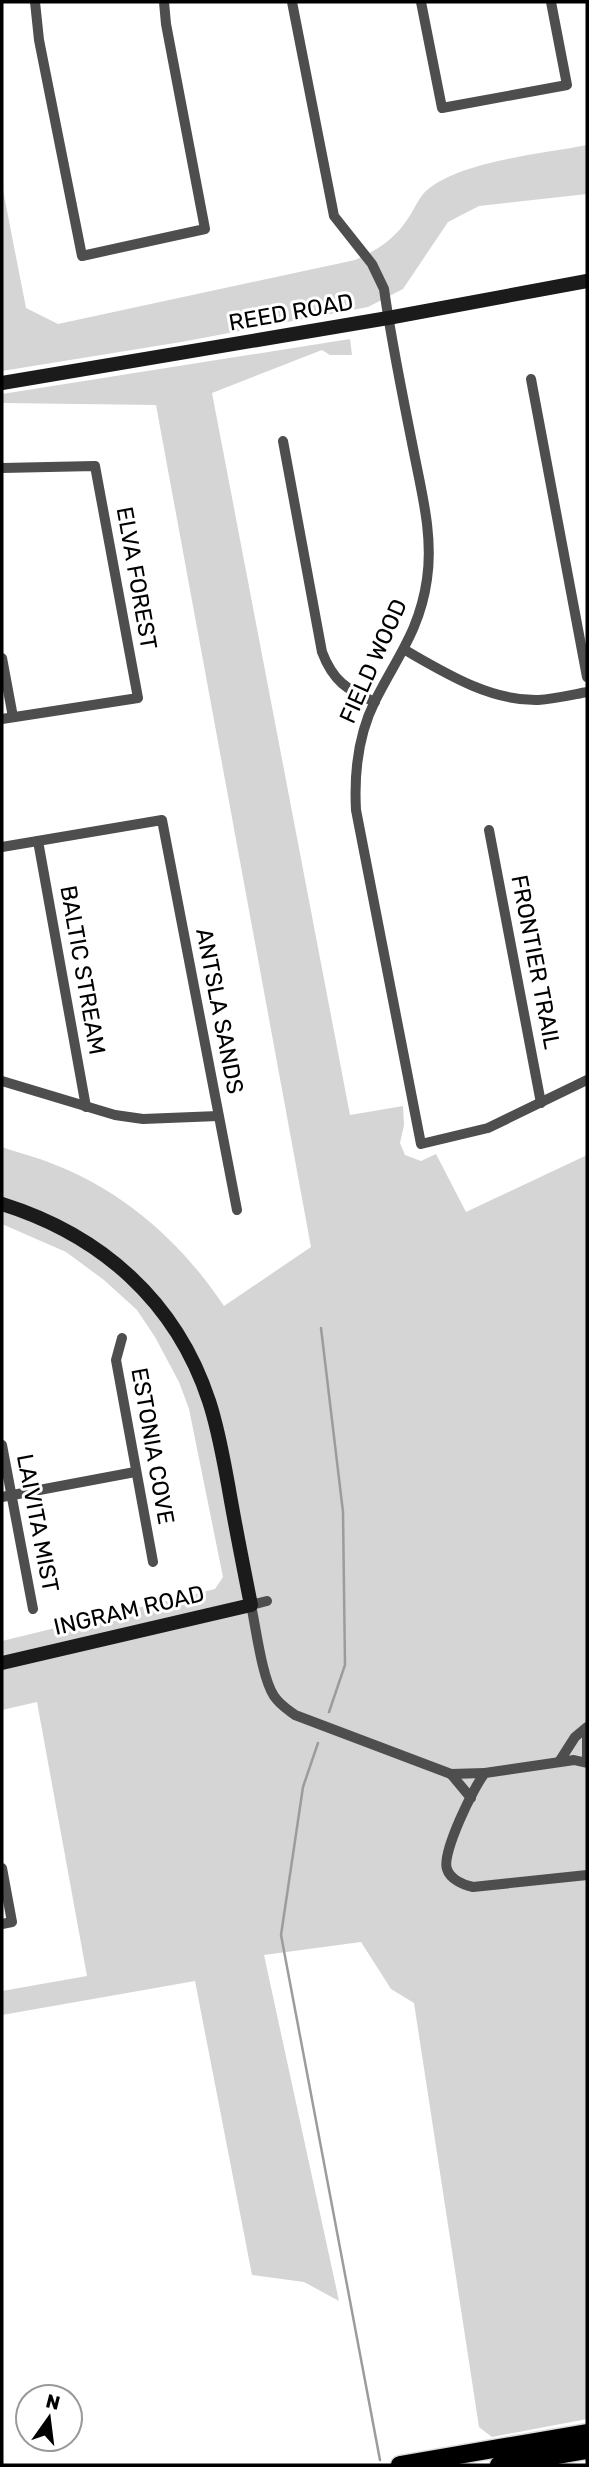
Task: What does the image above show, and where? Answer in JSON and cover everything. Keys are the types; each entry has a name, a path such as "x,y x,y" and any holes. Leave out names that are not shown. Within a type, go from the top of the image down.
{"main road":[{"path":"400,2465 587,2433"},
{"path":"499,2465 587,2450"}],"street":[{"path":"35,2 39,40 82,256 205,229 164,2"},
{"name":"FIELD WOOD","path":"292,2 334,216 372,264 384,289 427,520 428,571 418,622 375,702 360,745 356,778 356,810 421,1144 488,1128 541,1103"},
{"path":"421,2 442,108 567,85 551,2"},
{"name":"REED ROAD","path":"2,383 388,318 587,281"},
{"path":"531,379 587,677"},
{"path":"283,441 322,652 329,670 340,682 360,696 375,702"},
{"name":"ELVA FOREST","path":"2,468 95,466 138,698 8,718"},
{"path":"405,650 444,672 504,696 538,700 587,692"},
{"path":"2,658 8,718"},
{"name":"ANTSLA SANDS","path":"38,841 162,820 236,1210"},
{"name":"FRONTIER TRAIL","path":"489,830 541,1103"},
{"path":"2,847 38,841"},
{"name":"BALTIC STREAM","path":"38,841 86,1107"},
{"path":"541,1103 587,1080"},
{"path":"2,1081 115,1115 143,1119 218,1116"},
{"path":"2,1204 57,1225 103,1252 149,1295 180,1337 200,1374 217,1429 268,1683 274,1697 283,1707 311,1721 451,1774 485,1773 574,1760 587,1762 587,1735"},
{"name":"ESTONIA COVE","path":"122,1338 116,1360 153,1562"},
{"name":"LAIVITA MIST","path":"2,1445 7,1496 33,1609"},
{"path":"7,1496 135,1472"},
{"name":"INGRAM ROAD","path":"2,1664 267,1601"},
{"path":"559,1762 575,1737 587,1727"},
{"path":"485,1773 447,1853 447,1872 464,1885 473,1887 587,1875"},
{"path":"451,1774 471,1798"},
{"path":"2,1868 7,1923"}],"shaded area":[{"path":"587,145 587,194 479,206 448,222 403,289 368,307 181,342 2,371 2,185 26,308 58,324 355,260 392,238 404,225 424,193 442,180 481,165"},
{"path":"350,339 352,355 330,355 322,350 212,393 350,1115 403,1106 404,1125 400,1143 405,1155 421,1161 436,1154 466,1212 587,1155 587,2419 492,2437 479,2427 414,2003 391,1989 361,1942 264,1955 339,2301 304,2282 252,2275 195,1981 2,2015 2,1991 87,1976 37,1702 2,1710 2,1641 215,1589 223,1577 189,1409 179,1382 137,1310 104,1280 66,1252 2,1224 2,1147 79,1175 127,1204 190,1261 224,1306 311,1247 156,405 2,403 2,394"}],"waterway":[{"path":"321,1328 343,1512 345,1665 329,1712"},
{"path":"318,1743 303,1787 281,1935 380,2460"}]}
